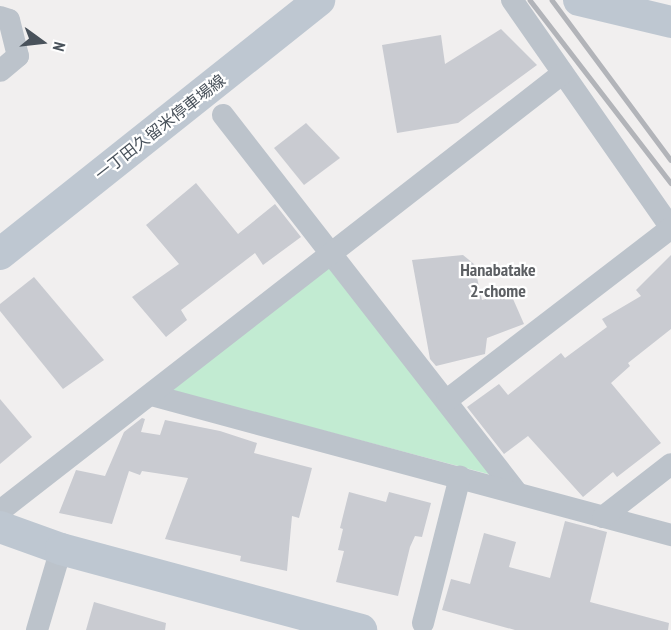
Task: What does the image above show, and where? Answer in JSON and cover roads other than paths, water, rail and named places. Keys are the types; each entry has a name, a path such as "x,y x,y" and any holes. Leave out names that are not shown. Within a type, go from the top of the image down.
{"main road":[{"name":"一丁田久留米停車場線","path":"0,254 320,0"},
{"path":"579,0 610,4 671,22"},
{"path":"0,527 61,549 361,630"}],"street":[{"path":"447,400 671,228 512,0"},
{"path":"0,17 9,20 18,56 0,71"},
{"path":"0,511 563,73"},
{"path":"223,115 516,491"},
{"path":"151,395 516,491 671,535"},
{"path":"603,517 671,464"},
{"path":"423,623 460,477"},
{"path":"37,630 61,549"}],"railway":[{"path":"530,0 671,183"},
{"path":"552,0 671,160"}],"district":[{"name":"Hanabatake 2-chome","path":"498,281"}]}
